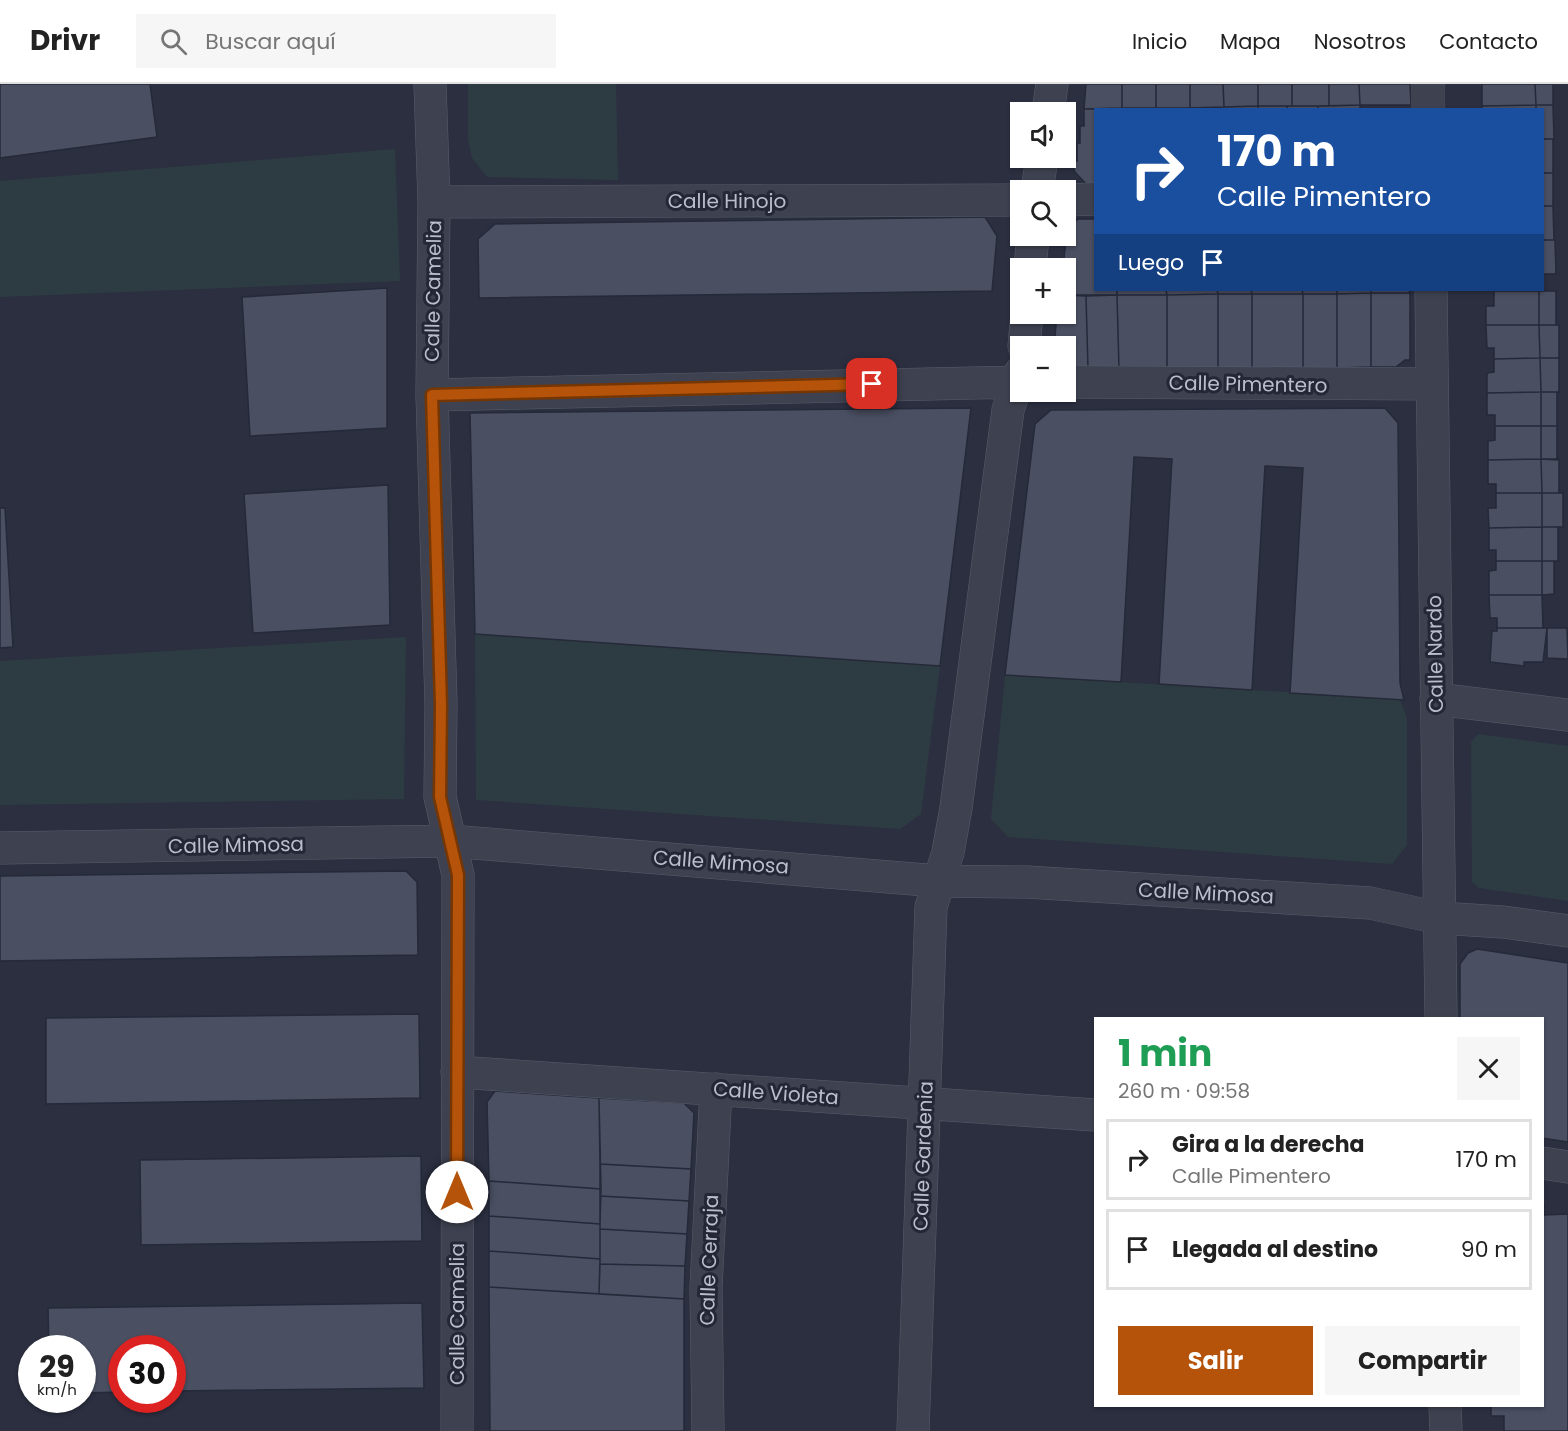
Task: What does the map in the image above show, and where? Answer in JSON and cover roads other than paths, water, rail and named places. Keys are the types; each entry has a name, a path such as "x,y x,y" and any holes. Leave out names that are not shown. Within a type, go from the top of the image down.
{"street":[{"name":"Calle Camelia","path":"430,84 434,202 432,395 441,704 440,797 458,875 457,1431"},
{"path":"1049,102 1052,84"},
{"path":"1428,84 1428,108"},
{"path":"1076,200 1094,199"},
{"name":"Calle Hinojo","path":"434,202 1010,200"},
{"name":"Calle Nardo","path":"1431,291 1441,1017"},
{"path":"432,395 1010,379"},
{"name":"Calle Pimentero","path":"1076,382 1431,384"},
{"name":"Calle Gardenia","path":"913,1431 931,907 948,852 957,808 1011,402"},
{"path":"1436,699 1568,715"},
{"name":"Calle Mimosa","path":"0,848 450,841 938,881 1027,882 1371,903 1439,918 1503,922 1568,932"},
{"name":"Calle Violeta","path":"457,1072 1094,1115"},
{"name":"Calle Cerraja","path":"708,1431 706,1288 716,1089"},
{"path":"1544,1163 1568,1167"},
{"path":"1445,1407 1446,1431"}]}
